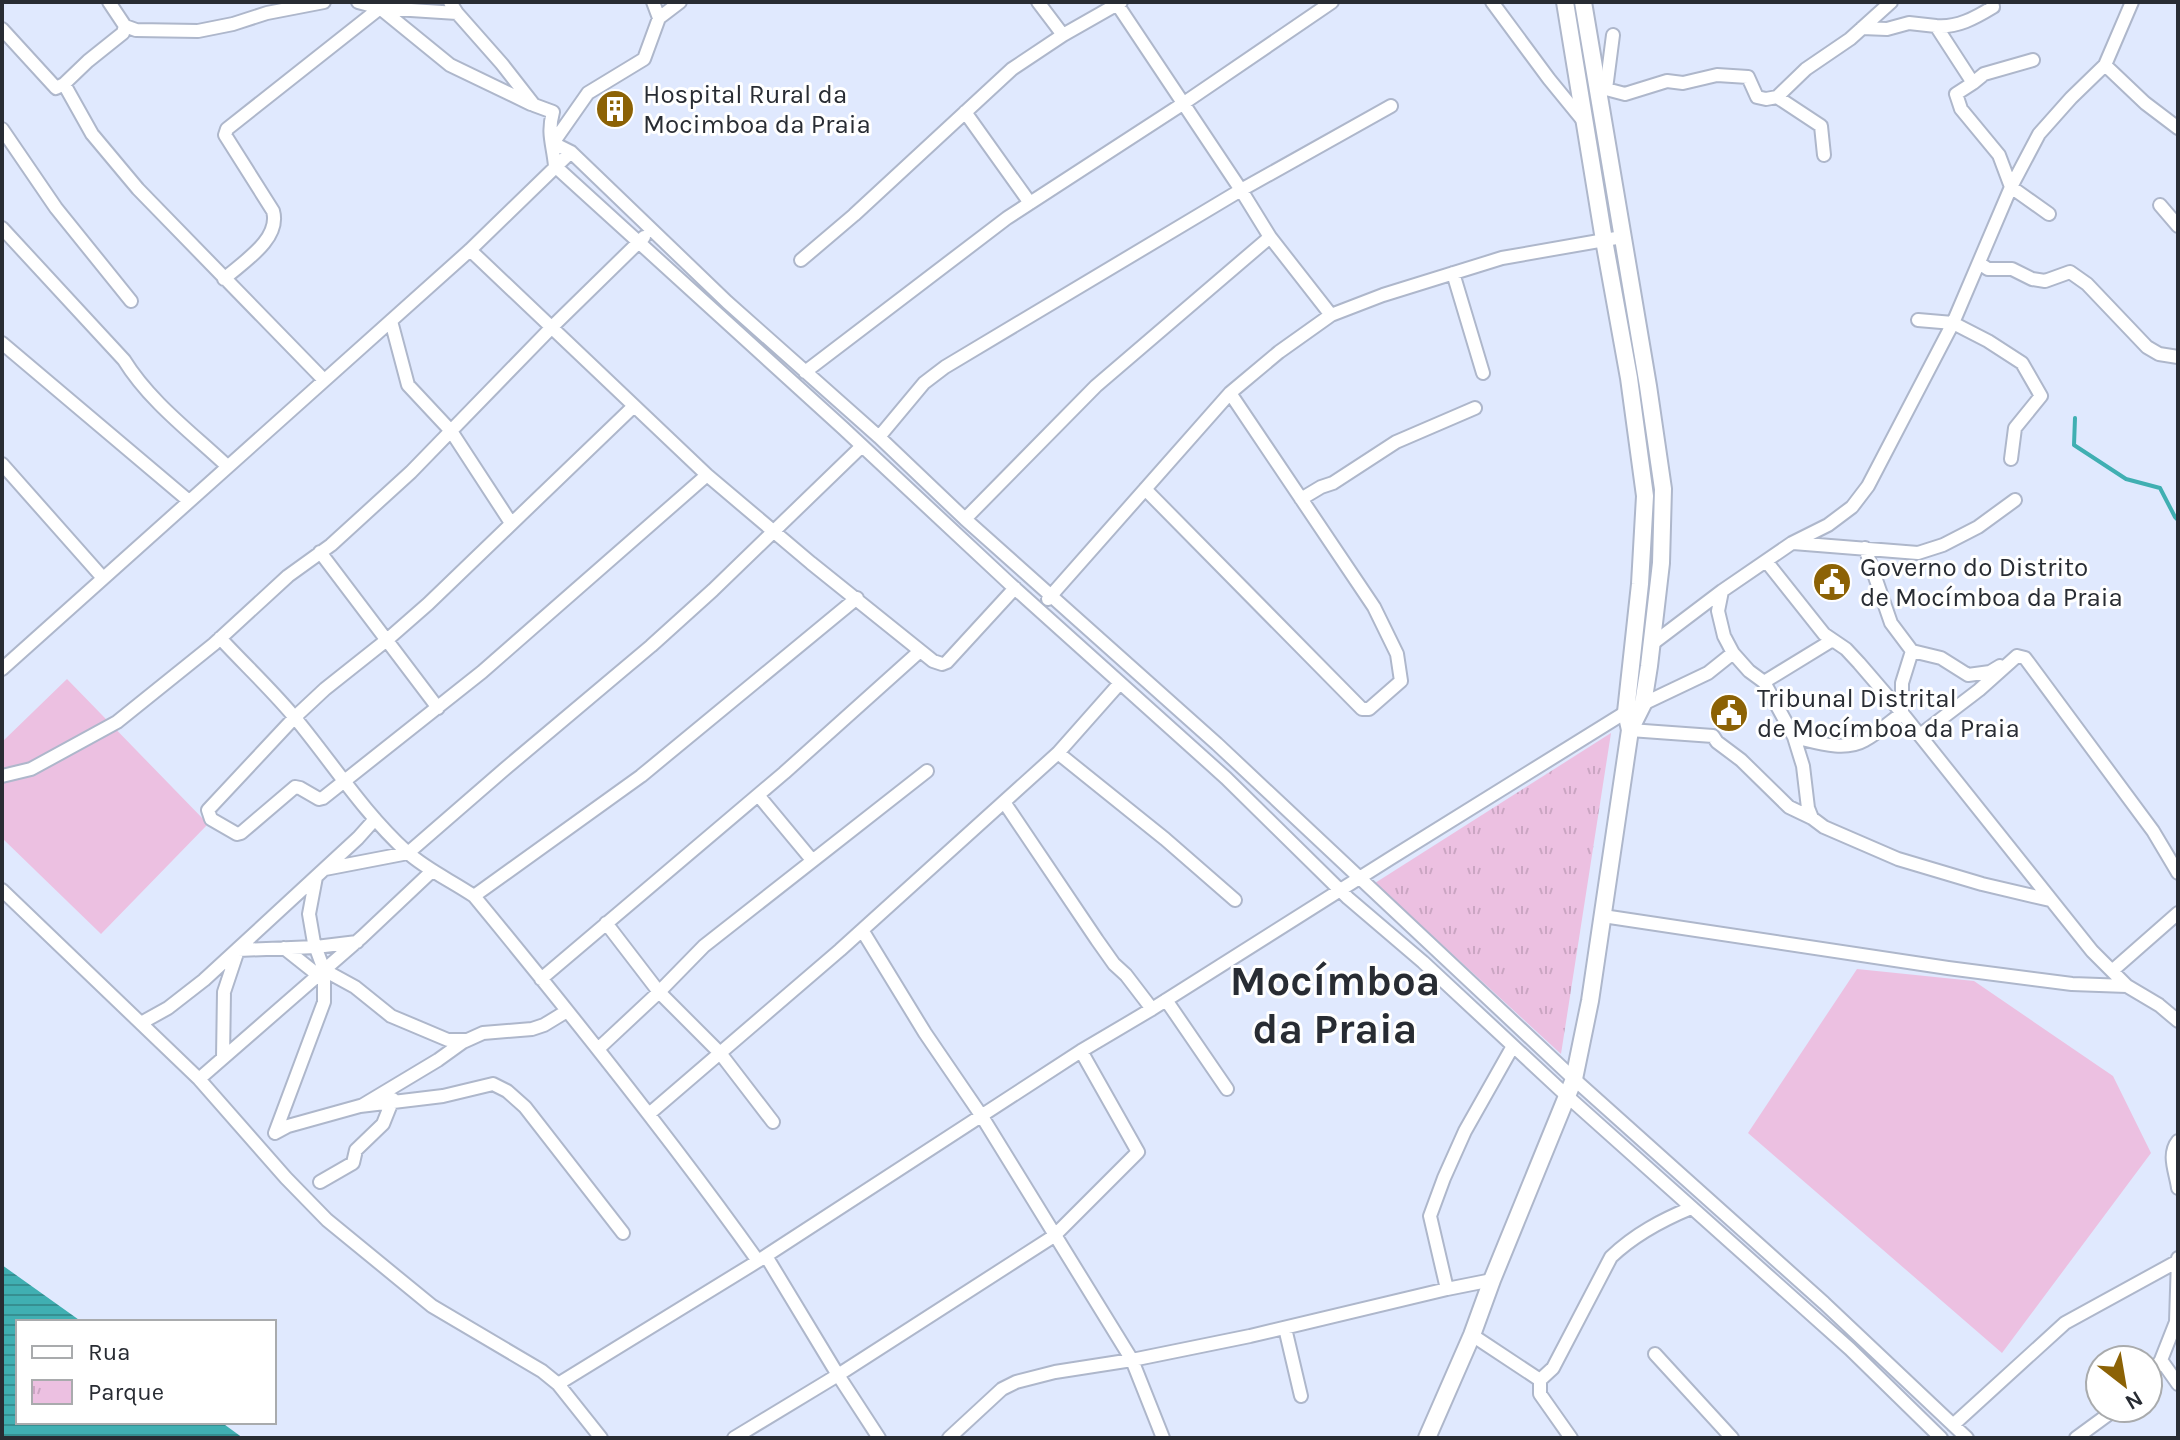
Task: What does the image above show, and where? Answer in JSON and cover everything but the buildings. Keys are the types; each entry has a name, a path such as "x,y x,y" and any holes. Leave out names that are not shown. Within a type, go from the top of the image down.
{"street":[{"path":"109,2 125,26 136,30 198,31 324,2"},
{"path":"358,2 380,8 453,8 534,105"},
{"path":"653,2 659,18"},
{"path":"553,143 588,93 644,59 659,18 680,2"},
{"path":"1038,2 1063,35"},
{"path":"805,372 1007,218 1332,2"},
{"path":"1492,2 1585,123"},
{"path":"1565,2 1629,378 1645,496 1640,584 1626,712 1630,730"},
{"path":"1427,1438 1472,1335 1574,1079 1590,1001 1630,730 1643,704 1661,563 1663,489 1583,2"},
{"path":"1862,28 1887,29 1909,23 1945,27 1970,21 1993,7 1992,2"},
{"path":"1652,644 1792,543 1828,525 1852,507 1868,486 1953,323 2011,187 2039,134 2105,65 2132,2"},
{"path":"801,260 1012,69 1119,3 1270,237 1331,315"},
{"path":"1613,35 1606,89 1625,94 1667,81 1683,83 1717,75 1748,77 1757,97 1766,99 1777,97 1806,69 1850,39 1882,5"},
{"path":"380,8 450,65 553,112 548,130 553,143 555,166 1204,759 1341,890 1850,1349 1936,1437"},
{"path":"224,279 264,242 275,220 273,211 225,135 227,129 380,8"},
{"path":"2,29 56,88 119,38 125,26"},
{"path":"1936,26 1973,83"},
{"path":"2033,60 1984,74 1956,94 1961,109 1999,155 2011,187 2049,214"},
{"path":"2105,65 2145,103 2178,128"},
{"path":"64,84 92,134 138,189 324,380"},
{"path":"1777,97 1821,126 1824,155"},
{"path":"879,437 924,383 945,367 1241,190 1391,106"},
{"path":"965,112 1030,203"},
{"path":"2,129 56,208 131,301"},
{"path":"553,143 571,152 727,302 1217,744 1574,1079 1824,1303 1967,1438"},
{"path":"2,649 6,665 470,250 571,152"},
{"path":"2160,205 2178,226"},
{"path":"2,228 124,360 152,397 227,466"},
{"path":"2,776 31,769 117,722 220,638 288,576 331,545 451,431 652,229"},
{"path":"965,519 1096,386 1270,237"},
{"path":"1038,609 1230,393 1279,352 1331,315 1383,295 1502,258 1622,237"},
{"path":"470,250 707,475 933,661 947,662 1015,588"},
{"path":"1979,263 1988,269 2012,269 2032,279 2045,281 2070,272 2087,284 2147,347 2159,354 2178,357"},
{"path":"1453,273 1483,373"},
{"path":"1918,320 1953,323 2022,363 2041,396 2015,428 2011,459"},
{"path":"391,321 408,385 451,431 511,523"},
{"path":"5,351 189,501"},
{"path":"1145,489 1362,709 1369,709 1401,681 1397,654 1374,607 1230,393"},
{"path":"634,406 388,639 295,717 208,810 211,819 237,834 295,787 319,799 482,672 707,475"},
{"path":"1301,499 1333,483 1396,442 1475,408"},
{"path":"320,873 408,853 651,646 862,446"},
{"path":"2,464 103,578"},
{"path":"1792,543 1918,553 1931,551 1978,527 2015,500"},
{"path":"1865,548 1891,623 1912,651 1941,658 1968,675 1990,672 2017,656 2025,658 2153,831 2178,873"},
{"path":"320,552 438,708"},
{"path":"1766,561 1824,634 1846,649 1902,713 2092,951 2127,986 2159,1005 2178,1021"},
{"path":"1722,591 1718,611 1724,636 1733,653 1764,682 1794,737 1803,766 1812,818"},
{"path":"474,896 641,776 857,598"},
{"path":"220,638 295,717 375,819 408,853 474,896 762,1259 879,1438"},
{"path":"1764,682 1831,641"},
{"path":"541,979 846,719 920,651"},
{"path":"1902,713 1902,683 1912,651"},
{"path":"558,1384 762,1259 1081,1051 1359,877 1626,712 1708,673 1733,653"},
{"path":"1920,735 2017,656"},
{"path":"649,1114 862,930 1058,753 1120,683"},
{"path":"1794,737 1833,745 1853,745 1866,740 1902,713"},
{"path":"1630,730 1713,736 1789,807 1824,827 1898,859 2050,900"},
{"path":"1204,759 1217,744"},
{"path":"1058,753 1235,900"},
{"path":"598,1049 704,946 927,771"},
{"path":"758,795 812,860"},
{"path":"1004,802 1097,940 1152,1009"},
{"path":"141,1023 176,1002 238,950 375,819"},
{"path":"199,1079 357,942 432,871"},
{"path":"320,873 309,914 324,1002 275,1133 288,1126 360,1106 443,1096 493,1084 507,1091 525,1107 623,1233"},
{"path":"2,890 199,1079 327,1220 432,1306 542,1371 558,1384 601,1438"},
{"path":"2112,971 2178,913"},
{"path":"1603,916 1932,966 2072,984 2127,986"},
{"path":"606,923 659,992 720,1053 773,1122"},
{"path":"862,930 925,1033 981,1115 1132,1360 1163,1438"},
{"path":"238,950 357,942"},
{"path":"284,948 321,972 355,987 391,1016 448,1040 468,1040"},
{"path":"223,1058 224,992 238,950"},
{"path":"1166,1000 1227,1089"},
{"path":"360,1106 483,1033 532,1029 567,1011"},
{"path":"1447,1289 1430,1216 1465,1131 1513,1046"},
{"path":"734,1438 1054,1236 1138,1152 1081,1051"},
{"path":"320,1182 353,1163 356,1150 383,1124 396,1084"},
{"path":"2178,1141 2173,1147 2172,1156 2178,1188"},
{"path":"1679,1197 1691,1184"},
{"path":"1571,1438 1540,1394 1540,1380 1553,1368 1611,1257 1623,1245 1658,1222 1691,1208"},
{"path":"2164,1352 2176,1322 2178,1255"},
{"path":"1953,1425 2065,1323 2178,1261"},
{"path":"949,1438 1002,1389 1016,1382 1285,1328 1492,1280"},
{"path":"1285,1328 1301,1396"},
{"path":"1472,1335 1540,1380"},
{"path":"1655,1354 1732,1438"},
{"path":"2164,1364 2178,1384"},
{"path":"2076,1438 2095,1424"}],"green space":[{"path":"67,679 208,824 101,934 2,838 2,742"},
{"path":"1611,733 1561,1054 1375,883"},
{"path":"1857,969 1974,981 2113,1076 2151,1153 2002,1353 1748,1133"}],"shaded area":[{"path":"2,1265 79,1320 16,1320 16,1424 224,1424 243,1438 2,1438"}],"waterway":[{"path":"2075,418 2074,445 2126,479 2160,488 2178,520"}],"place":[{"name":"Hospital Rural da Mocimboa da Praia","path":"615,109"},
{"name":"Governo do Distrito de Mocímboa da Praia","path":"1832,582"},
{"name":"Tribunal Distrital de Mocímboa da Praia","path":"1729,713"}],"district":[{"name":"Mocímboa da Praia","path":"1335,1005"}]}
